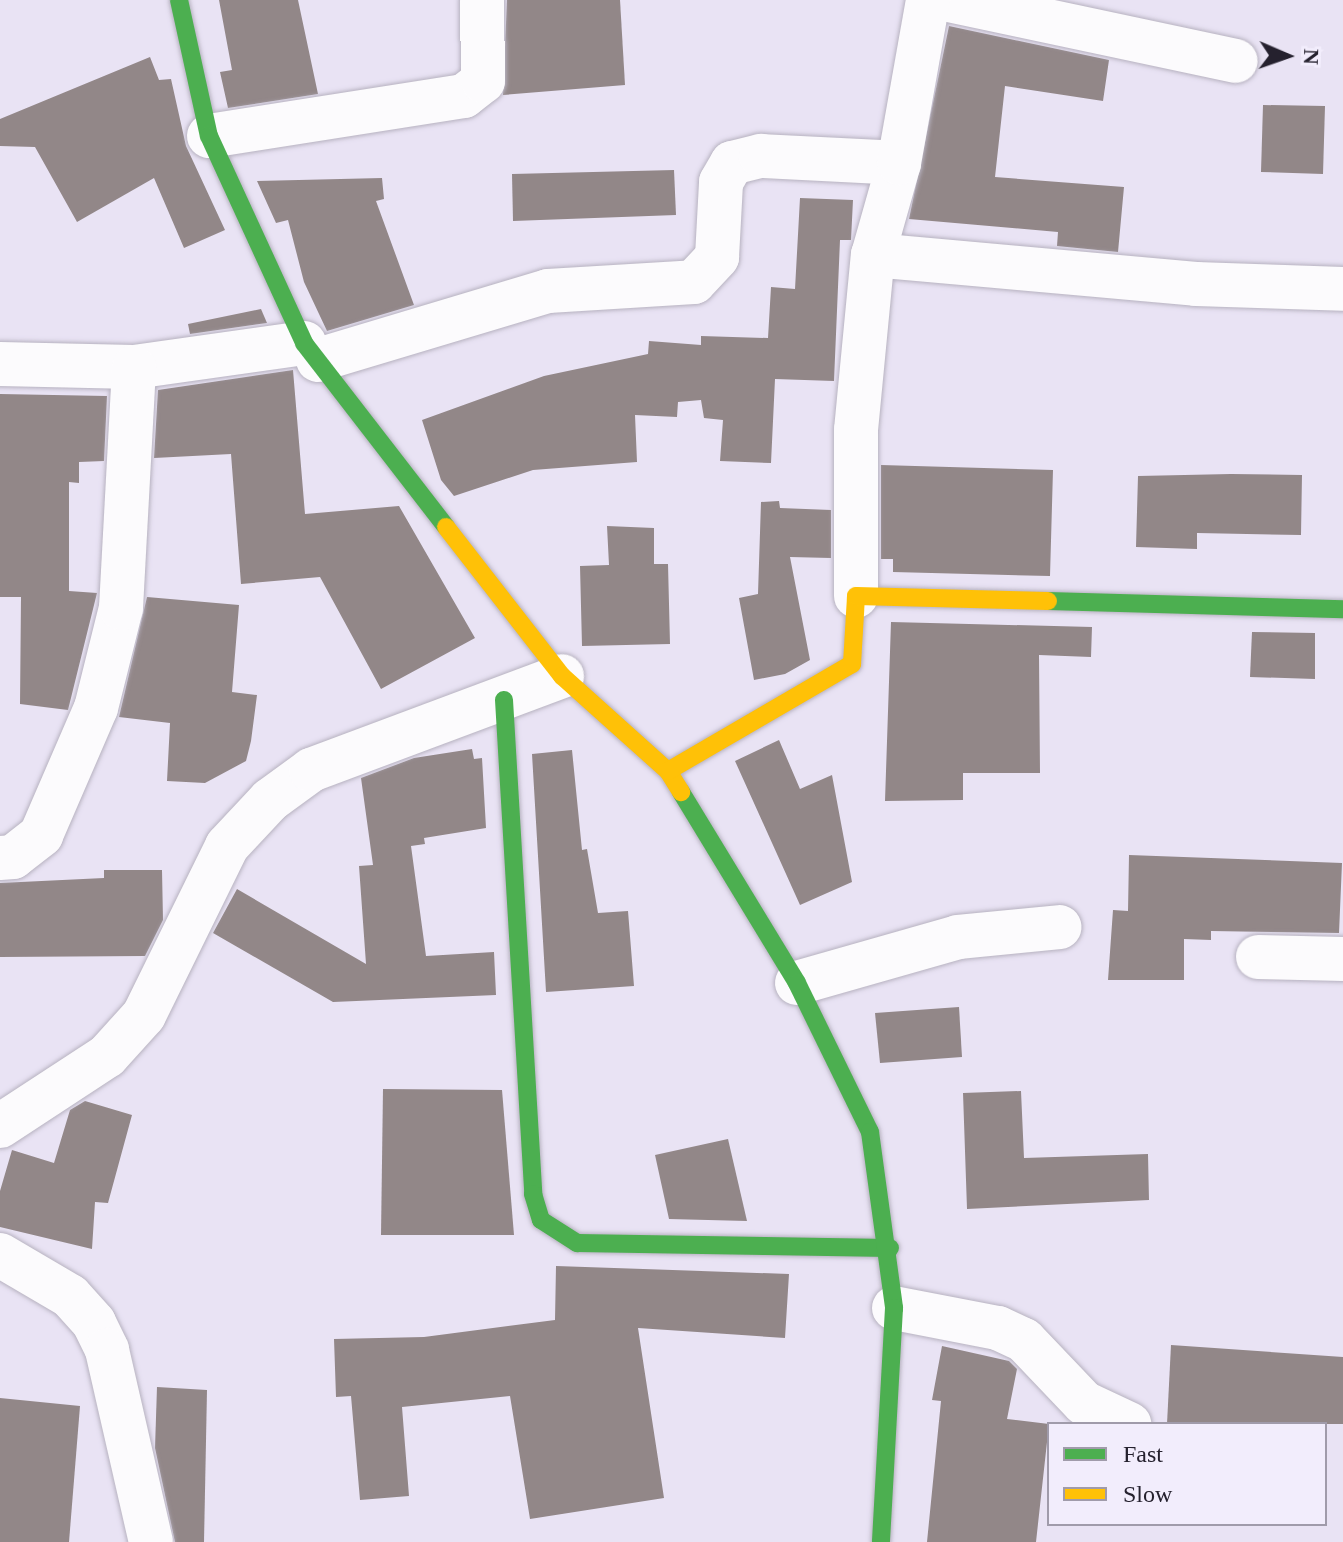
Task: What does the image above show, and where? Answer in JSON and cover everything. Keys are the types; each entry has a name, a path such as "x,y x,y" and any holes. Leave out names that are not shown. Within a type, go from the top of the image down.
{"street":[{"path":"179,0 209,136 311,352 562,676 668,771 797,983 870,1132 890,1248 894,1308 881,1542"},
{"path":"209,136 464,96 483,81 482,0"},
{"path":"668,771 852,664 856,596 856,430 873,255 899,163 928,0"},
{"path":"949,0 1236,61"},
{"path":"0,364 134,367 311,352 548,291 694,282 717,257 721,182 732,163 761,156 899,163"},
{"path":"873,255 1196,284 1343,289"},
{"path":"0,858 13,857 41,835 96,708 121,608 134,367"},
{"path":"856,596 1343,609"},
{"path":"0,1126 107,1056 144,1015 227,846 270,800 311,770 562,676"},
{"path":"504,700 533,1194 541,1220 577,1243 890,1248"},
{"path":"797,983 958,937 1060,927"},
{"path":"1258,957 1343,959"},
{"path":"0,1255 70,1296 94,1323 107,1350 151,1542"},
{"path":"894,1308 998,1328 1024,1340 1084,1403 1125,1422"}],"building":[{"path":"219,0 298,0 318,94 228,108 220,72 232,70"},
{"path":"507,0 620,0 625,85 503,95"},
{"path":"949,26 1109,60 1103,101 1005,86 995,177 1124,187 1118,252 1057,246 1058,232 909,219"},
{"path":"150,57 159,80 171,79 186,146 225,230 184,248 154,178 77,222 35,147 0,146 0,119"},
{"path":"1263,105 1325,106 1323,174 1261,172"},
{"path":"674,170 676,215 513,221 512,174"},
{"path":"382,178 384,199 376,201 414,305 327,331 304,282 288,220 276,223 257,181"},
{"path":"800,198 853,200 851,240 840,240 834,381 775,379 771,463 720,461 723,420 704,418 701,400 678,402 677,417 635,415 637,462 533,470 454,496 441,480 422,420 544,376 648,354 649,341 701,345 701,336 768,338 771,287 795,289"},
{"path":"261,309 267,323 190,334 188,324"},
{"path":"293,370 305,514 399,506 475,638 381,689 320,577 241,584 231,454 154,458 158,390"},
{"path":"0,394 107,396 104,461 79,462 79,483 69,482 69,591 97,593 68,710 20,704 21,597 0,597"},
{"path":"881,465 1053,470 1050,576 893,572 893,559 881,559"},
{"path":"1302,475 1301,535 1197,533 1197,549 1136,547 1138,476"},
{"path":"779,501 780,508 831,510 831,558 790,557 810,660 785,674 754,680 739,598 758,594 761,502"},
{"path":"607,526 654,528 654,564 668,564 670,644 582,646 580,566 609,565"},
{"path":"147,597 239,605 232,692 257,695 251,741 246,761 205,783 167,781 170,723 119,717"},
{"path":"891,622 1092,627 1091,657 1039,655 1040,773 963,773 963,800 885,801"},
{"path":"1252,632 1315,633 1315,679 1250,677"},
{"path":"779,740 800,789 832,775 852,882 800,905 735,761"},
{"path":"472,749 474,759 482,758 486,828 424,838 425,844 411,846 426,956 494,952 496,995 333,1002 213,933 237,889 366,964 359,866 373,865 361,778 414,758"},
{"path":"572,750 582,850 587,849 598,913 628,911 634,986 546,992 532,754"},
{"path":"1129,855 1342,863 1339,933 1211,931 1211,940 1184,939 1184,980 1108,980 1113,910 1128,911"},
{"path":"104,870 162,870 163,920 145,956 0,957 0,883 104,878"},
{"path":"959,1007 962,1057 880,1063 875,1013"},
{"path":"383,1089 502,1090 514,1235 381,1235"},
{"path":"1021,1091 1024,1158 1148,1154 1149,1200 967,1209 963,1093"},
{"path":"85,1101 132,1115 108,1203 95,1202 92,1249 0,1227 0,1191 12,1150 54,1163 70,1110"},
{"path":"728,1139 747,1221 669,1219 655,1155"},
{"path":"556,1266 789,1274 785,1338 638,1328 664,1498 530,1519 510,1396 402,1407 409,1496 360,1500 351,1396 336,1397 334,1339 424,1337 555,1320"},
{"path":"1171,1345 1343,1357 1343,1424 1167,1422"},
{"path":"942,1346 1009,1361 1017,1369 1007,1419 1047,1424 1036,1542 927,1542 941,1401 932,1400"},
{"path":"157,1387 207,1390 204,1542 175,1542 155,1448"},
{"path":"0,1398 80,1406 69,1542 0,1542"}],"traffic: fast":[{"path":"179,0 209,136 304,343 446,527"},
{"path":"1048,601 1343,609"},
{"path":"504,700 533,1194 541,1220 577,1243 890,1248"},
{"path":"681,792 797,983 870,1132 894,1308 881,1542"}],"traffic: slow":[{"path":"446,527 562,676 668,771 681,792"},
{"path":"668,771 852,664 856,596 1048,601"}]}
